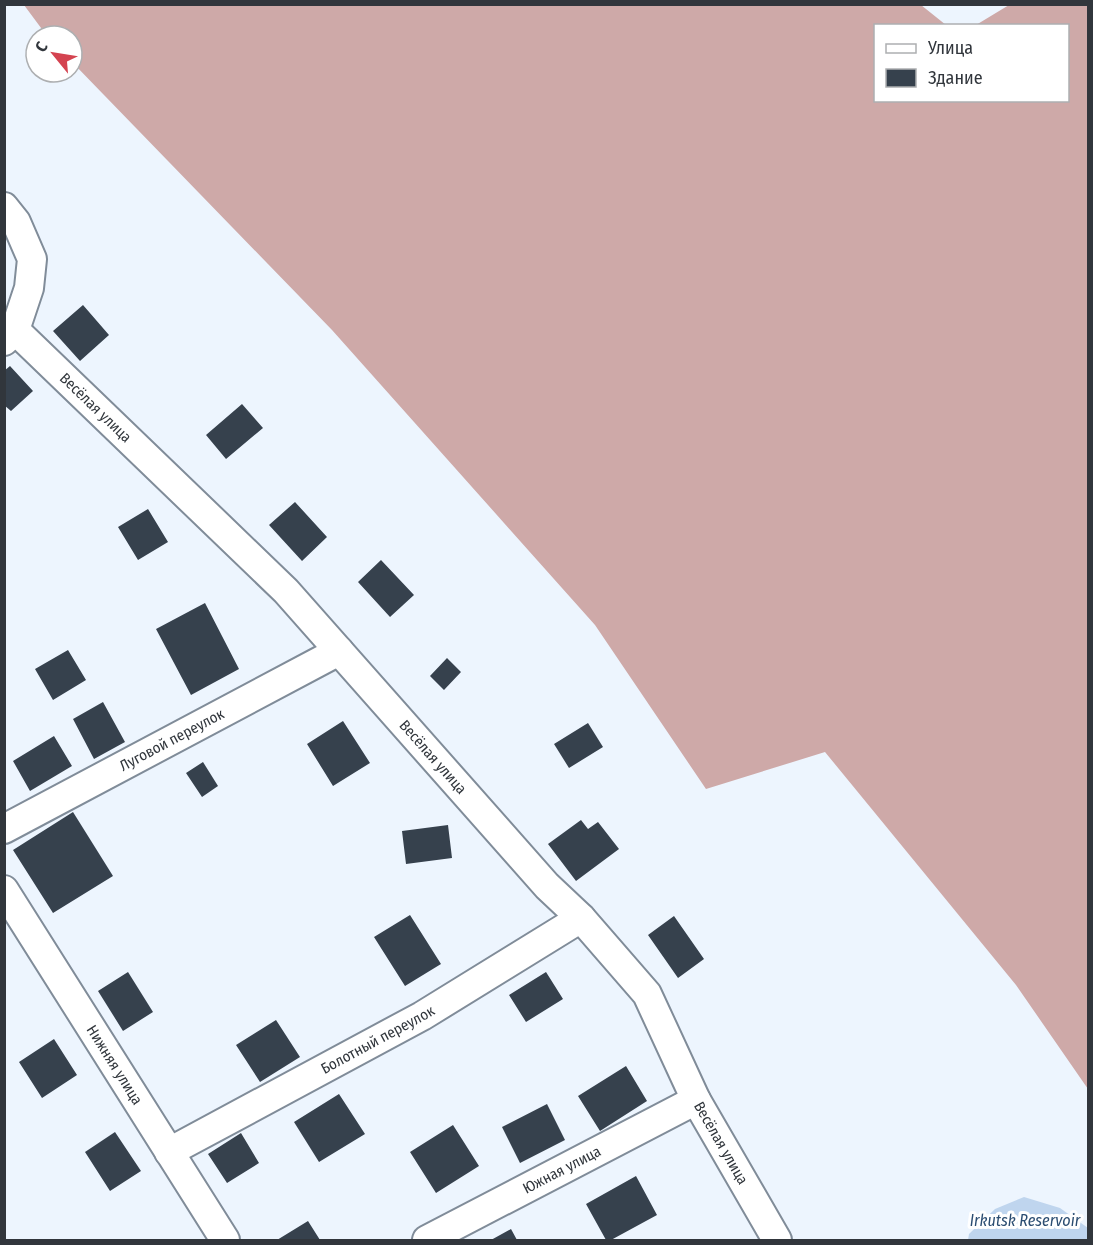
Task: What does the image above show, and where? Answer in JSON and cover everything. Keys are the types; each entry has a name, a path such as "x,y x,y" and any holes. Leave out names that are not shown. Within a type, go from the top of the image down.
{"street":[{"name":"Весёлая улица","path":"4,207 16,222 32,259 29,288 10,336 286,591 547,886 581,918 646,994 696,1100 777,1240"},
{"name":"Луговой переулок","path":"4,830 339,651"},
{"name":"Нижняя улица","path":"4,890 225,1240"},
{"name":"Болотный переулок","path":"170,1152 422,1016 581,918"},
{"name":"Южная улица","path":"427,1240 696,1100"}],"shaded area":[{"path":"24,5 921,5 945,24 874,24 874,102 1069,102 1069,24 978,24 1009,5 1088,5 1088,1089 1016,985 825,752 706,789 595,625 332,330 84,74 84,24 38,24"}],"water":[{"name":"Irkutsk Reservoir","path":"1024,1197 1060,1208 1088,1228 1088,1240 968,1240 969,1234 995,1209"}],"building":[{"path":"83,305 109,335 80,361 53,331"},
{"path":"10,366 33,391 11,411 4,405 4,371"},
{"path":"242,404 263,428 226,459 206,435"},
{"path":"295,502 327,537 302,561 269,525"},
{"path":"148,509 168,542 138,560 118,527"},
{"path":"381,560 414,595 390,617 358,582"},
{"path":"205,603 239,669 191,695 156,629"},
{"path":"68,650 86,680 53,700 35,669"},
{"path":"447,658 461,672 444,690 430,676"},
{"path":"103,702 125,742 94,759 73,719"},
{"path":"343,721 370,763 333,786 307,744"},
{"path":"588,723 603,747 569,768 554,744"},
{"path":"54,736 72,766 30,791 13,761"},
{"path":"203,762 218,786 202,797 186,773"},
{"path":"73,812 113,876 53,913 13,850"},
{"path":"581,820 588,829 598,822 619,849 576,881 548,844"},
{"path":"448,825 452,858 406,864 402,831"},
{"path":"410,915 441,964 405,986 374,937"},
{"path":"674,916 704,959 678,978 648,935"},
{"path":"128,972 153,1012 123,1031 98,991"},
{"path":"546,972 563,999 526,1022 509,995"},
{"path":"276,1020 300,1057 260,1082 236,1045"},
{"path":"54,1039 77,1075 42,1098 19,1062"},
{"path":"626,1066 647,1101 600,1131 578,1096"},
{"path":"339,1094 365,1134 319,1162 294,1122"},
{"path":"547,1104 565,1140 520,1163 502,1127"},
{"path":"453,1125 479,1166 436,1193 410,1152"},
{"path":"115,1132 141,1171 110,1191 85,1152"},
{"path":"241,1133 259,1163 227,1183 208,1154"},
{"path":"636,1176 657,1215 611,1240 606,1240 586,1204"},
{"path":"308,1221 320,1240 277,1240"},
{"path":"511,1229 517,1240 491,1240"}]}
